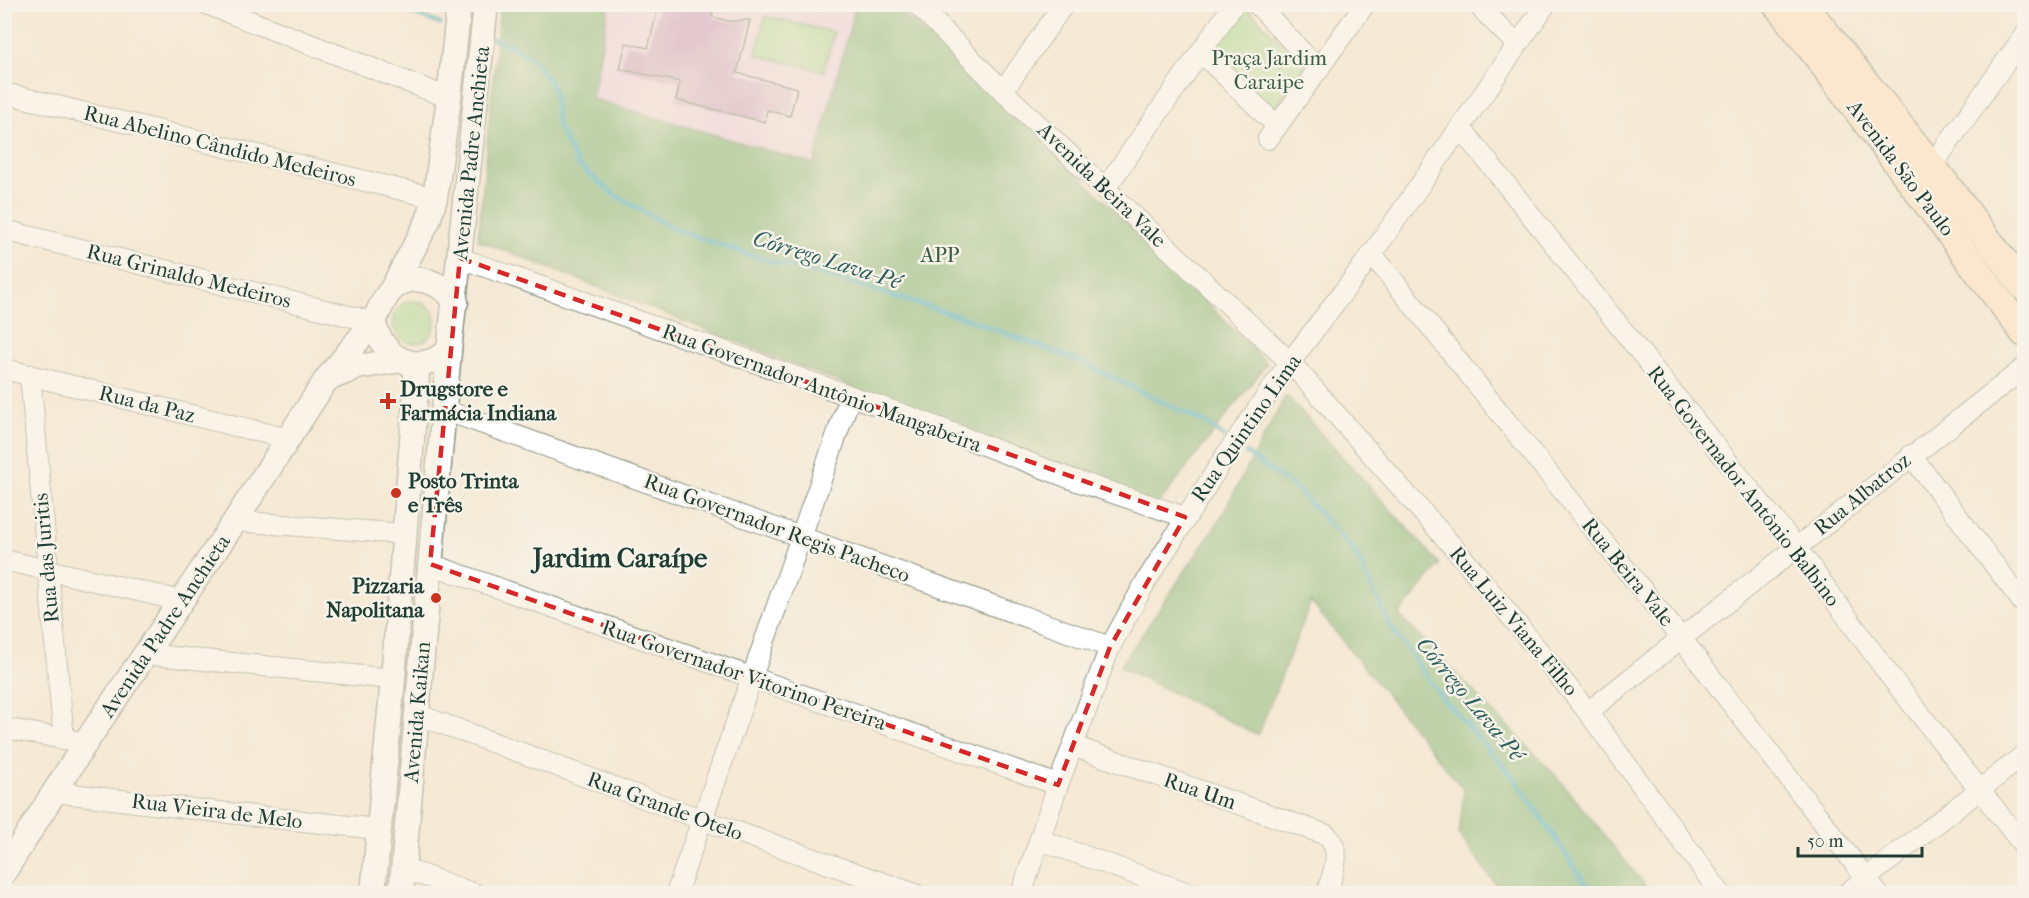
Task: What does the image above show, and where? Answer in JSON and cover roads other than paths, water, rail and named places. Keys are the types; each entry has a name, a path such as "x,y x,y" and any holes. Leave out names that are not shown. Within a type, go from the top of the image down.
{"main road":[{"name":"Avenida São Paulo","path":"1776,4 2025,333"},
{"name":"Avenida São Paulo","path":"1803,4 2025,287"}],"street":[{"path":"206,4 449,98"},
{"name":"Avenida Padre Anchieta","path":"4,872 56,792 75,741 144,654 182,601 326,380 373,322 392,289 428,220 435,198 459,4"},
{"name":"Avenida Padre Anchieta","path":"449,351 486,4"},
{"name":"Avenida Beira Vale","path":"917,4 1105,189 1290,362"},
{"path":"1003,91 1064,4"},
{"path":"1105,189 1234,4"},
{"path":"1257,4 1319,70"},
{"path":"1201,52 1272,132 1365,4"},
{"path":"1477,4 1517,45"},
{"name":"Rua Quintino Lima","path":"1021,894 1058,784 1110,647 1145,583 1185,517 1290,362 1372,254 1546,4"},
{"path":"1932,166 2025,36"},
{"name":"Rua Abelino Cândido Medeiros","path":"4,93 435,198"},
{"name":"Rua Governador Antônio Balbino","path":"1461,128 1796,547 1890,676 2025,846"},
{"name":"Rua Grinaldo Medeiros","path":"4,230 373,322"},
{"name":"Rua Beira Vale","path":"1372,254 1681,638 1872,886"},
{"name":"Rua Governador Antônio Mangabeira","path":"460,258 924,422 1074,480 1185,517"},
{"name":"Avenida Padre Anchieta","path":"392,289 404,282 428,281 438,284 450,293 456,302"},
{"path":"373,322 384,347 395,357 407,362"},
{"path":"326,380 357,368 407,362 430,363 449,351"},
{"name":"Avenida Kaikan","path":"401,894 449,351"},
{"name":"Avenida Kaikan","path":"373,894 417,377 407,362"},
{"name":"Rua Luiz Viana Filho","path":"1290,362 1470,566 1588,711 1721,894"},
{"name":"Rua Albatroz","path":"1588,711 1911,455 2025,368"},
{"name":"Rua da Paz","path":"4,369 289,439"},
{"name":"Rua das Juritis","path":"30,375 47,571 75,741"},
{"path":"676,894 850,397"},
{"name":"Rua Governador Regis Pacheco","path":"444,410 1110,647"},
{"path":"1911,455 2025,604"},
{"path":"235,521 405,534"},
{"path":"4,560 182,601"},
{"name":"Rua Governador Vitorino Pereira","path":"430,564 1058,784"},
{"path":"144,654 393,679"},
{"name":"Rua Grande Otelo","path":"416,714 703,820 915,894"},
{"path":"4,728 75,741"},
{"name":"Rua Um","path":"1073,746 1327,835 1334,843 1337,853 1327,894"},
{"path":"1846,894 1872,886 1981,789 2025,755"},
{"name":"Rua Vieira de Melo","path":"56,792 378,829"},
{"path":"1040,840 1191,894"},
{"path":"404,868 475,894"}],"waterway":[{"name":"Córrego Lava-Pé","path":"388,4 440,24"},
{"name":"Córrego Lava-Pé","path":"492,39 511,45 535,61 553,87 558,127 578,165 615,195 674,229 759,258 838,279 965,318 1077,360 1206,423 1224,437"},
{"name":"Córrego Lava-Pé","path":"1246,453 1297,489 1354,551 1391,627 1440,695 1515,779 1593,894"}],"place":[{"name":"Drugstore e Farmácia Indiana","path":"388,401"},
{"name":"Posto Trinta e Três","path":"396,493"},
{"name":"Pizzaria Napolitana","path":"436,598"}],"district":[{"name":"Jardim Caraípe","path":"620,558"}],"park label":[{"name":"Praça Jardim Caraipe","path":"1269,70"},
{"name":"APP","path":"940,255"}]}
